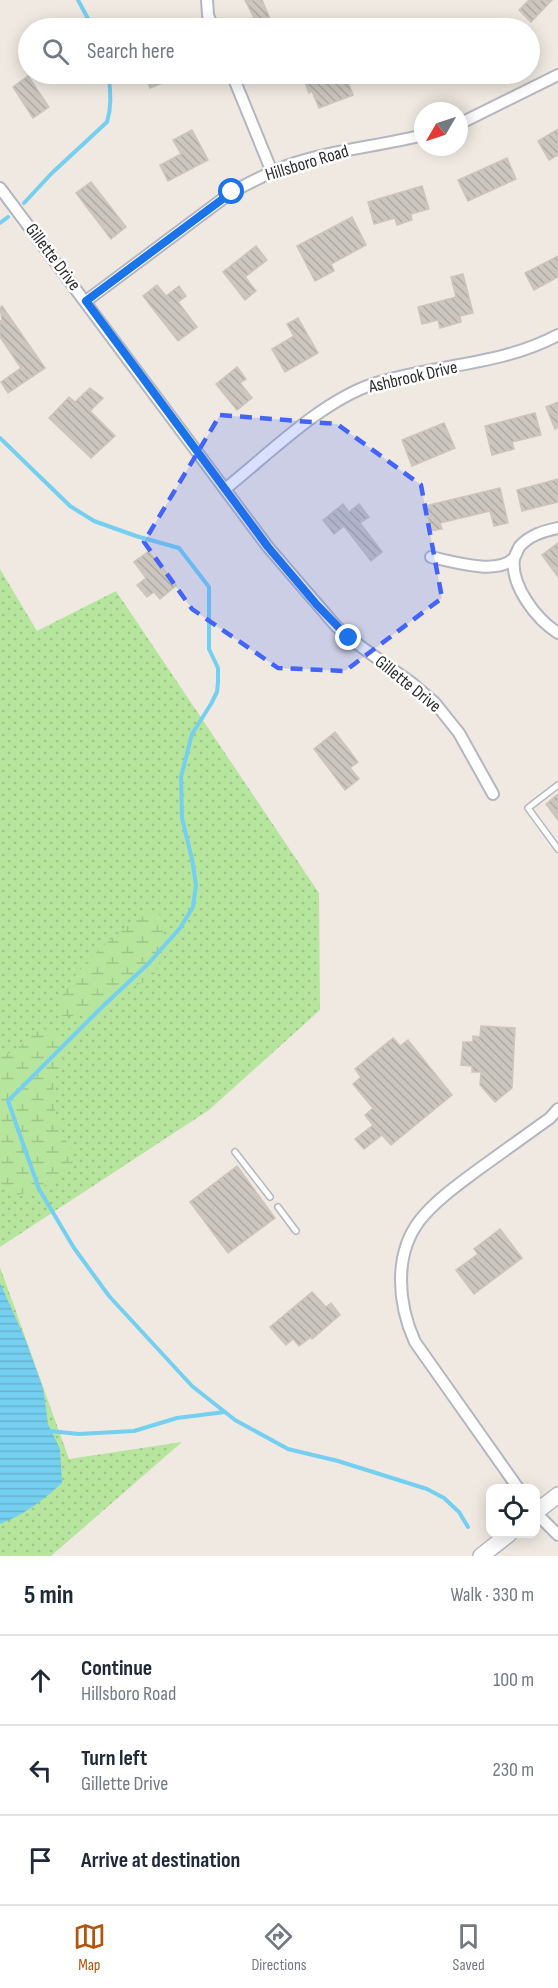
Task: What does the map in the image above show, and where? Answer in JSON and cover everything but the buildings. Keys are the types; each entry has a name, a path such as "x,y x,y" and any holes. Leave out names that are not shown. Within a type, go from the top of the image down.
{"main road":[{"path":"540,1509 558,1495"},
{"path":"481,1556 502,1538"}],"street":[{"path":"207,0 209,18"},
{"path":"540,84 558,75"},
{"path":"236,84 272,171"},
{"path":"468,120 540,84"},
{"name":"Hillsboro Road","path":"86,301 232,192 272,171 338,152 414,137"},
{"name":"Gillette Drive","path":"0,188 268,547 336,626 413,684 450,720 493,794"},
{"name":"Ashbrook Drive","path":"225,489 316,415 352,393 374,384 405,376 490,360 529,349 558,335"},
{"path":"558,528 532,537 520,547 514,558 513,570 528,602 543,621 558,633"},
{"path":"431,556 471,566 489,566 505,563 514,558"},
{"path":"515,1484 415,1342 402,1305 400,1285 402,1265 409,1241 420,1220 455,1188 550,1118 558,1109"},
{"path":"540,1516 558,1535"}],"lane":[{"path":"558,785 528,808 558,849"},
{"path":"236,1152 270,1197"},
{"path":"278,1207 296,1231"}],"highlighted area":[{"path":"220,415 337,424 421,485 442,598 345,671 278,668 192,609 144,542"}],"green space":[{"path":"0,569 37,631 116,591 319,893 320,1010 209,1110 0,1247"},
{"path":"152,912 158,912 161,918 163,946 159,965 151,978 121,992 93,1012 76,1016 59,1016 60,1003 66,988 78,972 125,928"},
{"path":"44,1029 56,1033 63,1039 65,1045 65,1052 54,1085 54,1100 58,1121 74,1158 66,1172 59,1177 43,1186 18,1195 0,1183 0,1058 18,1048 34,1033"},
{"path":"0,1267 69,1459 182,1442 51,1556 0,1556"}],"water":[{"path":"0,1283 26,1341 43,1388 48,1424 60,1449 62,1483 33,1506 0,1524"}],"waterway":[{"path":"78,0 88,18"},
{"path":"24,203 52,173 107,122 110,110 110,84"},
{"path":"0,223 8,217"},
{"path":"0,438 70,506 94,521 179,548 209,587 209,649 218,668 217,692 192,734 181,777 182,818 196,885 193,907 180,928 148,964 8,1101 39,1189 74,1248 109,1296 192,1386 235,1420 288,1449 338,1461 427,1489 444,1498 459,1512 468,1527"},
{"path":"50,1431 79,1434 134,1431 177,1418 225,1412"}],"route":[{"path":"232,192 86,301 268,547 317,605 349,638"}]}
